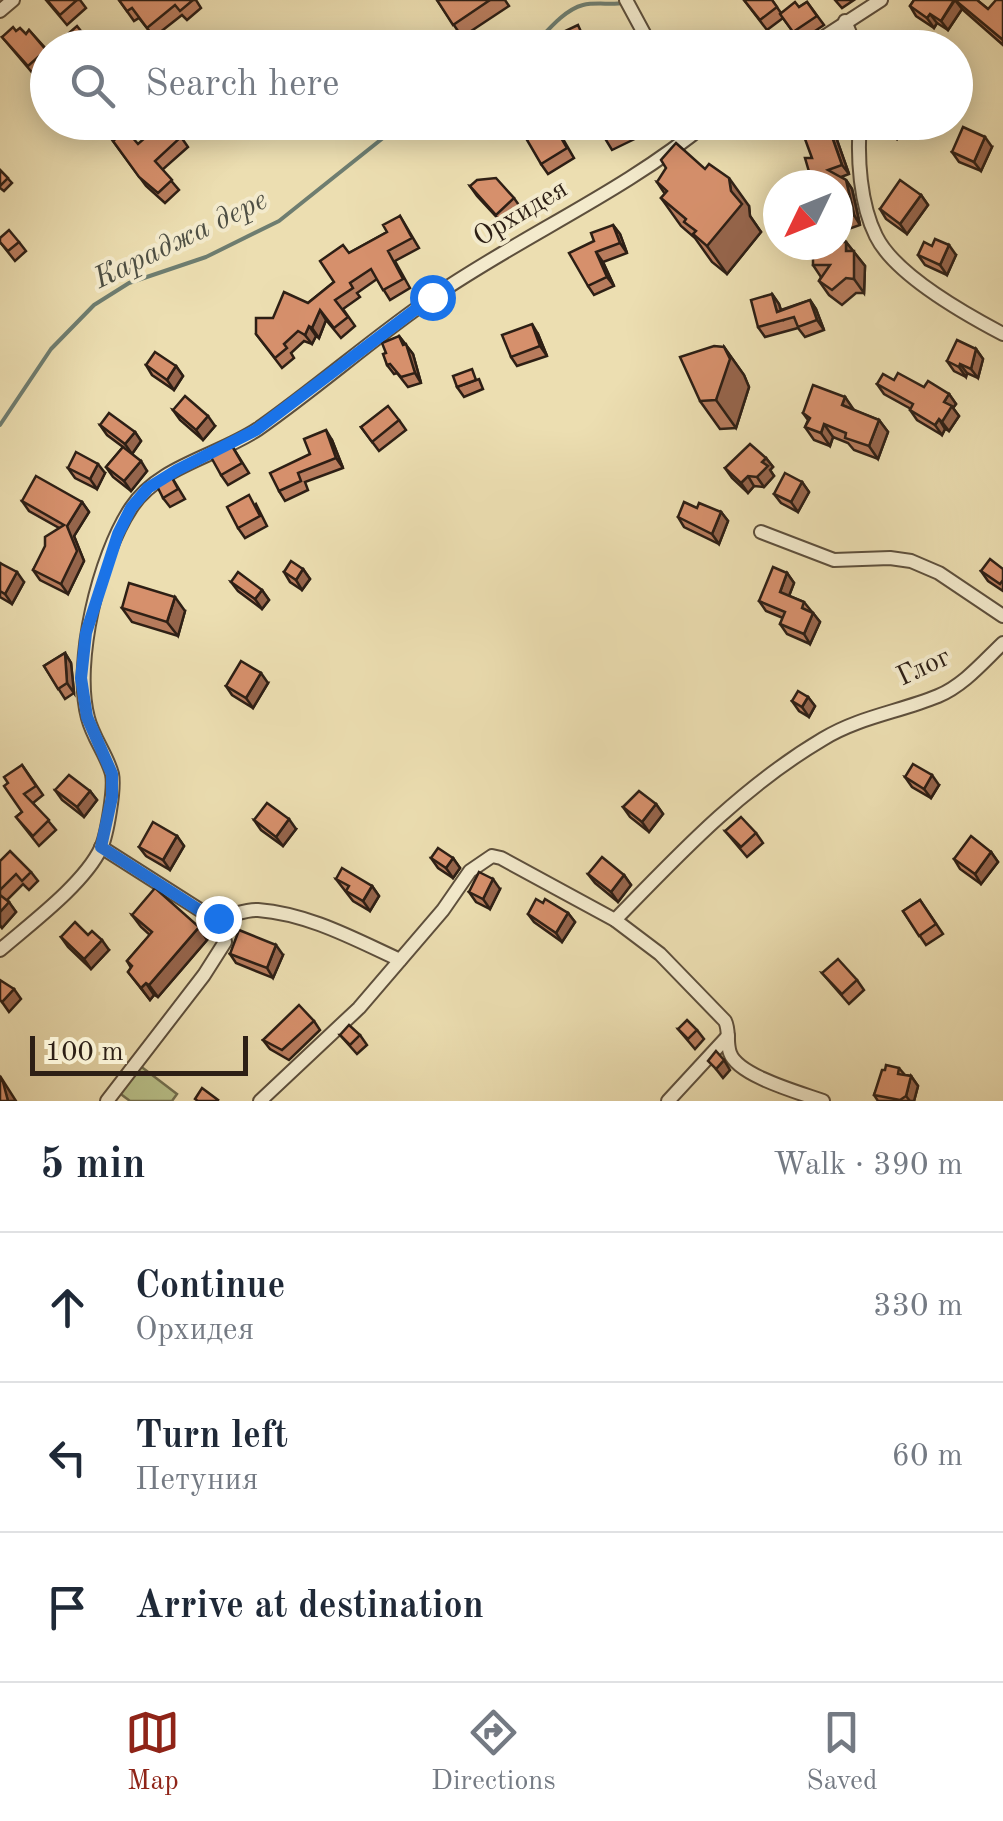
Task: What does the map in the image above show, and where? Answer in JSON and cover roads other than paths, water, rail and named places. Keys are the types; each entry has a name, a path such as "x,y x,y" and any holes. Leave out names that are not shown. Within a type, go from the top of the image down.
{"street":[{"path":"0,12 13,0"},
{"path":"626,0 642,30"},
{"path":"833,30 881,0"},
{"path":"845,22 848,30"},
{"name":"Орхидея","path":"0,950 82,875 101,847 112,797 112,774 87,717 81,678 86,633 118,534 131,508 148,488 256,430 432,297 650,167 685,140"},
{"path":"858,140 866,204 876,238 899,267 1003,334"},
{"path":"761,532 834,560 911,561 939,573 1003,616"},
{"name":"Глог","path":"614,920 714,818 772,772 855,721 939,696 968,677 1003,643"},
{"path":"101,847 204,913 218,918 254,910 306,918 400,960"},
{"path":"260,1101 359,1008 443,910 470,871 492,856 614,920 660,954 725,1021 732,1059 742,1067 786,1089 824,1101"},
{"path":"107,1101 192,992 225,942 218,918"},
{"path":"668,1101 728,1036"}],"waterway":[{"name":"Караджа дере","path":"548,30 576,8 624,3"},
{"name":"Караджа дере","path":"0,425 51,349 94,305 129,283 206,257 279,221 380,140"}]}
